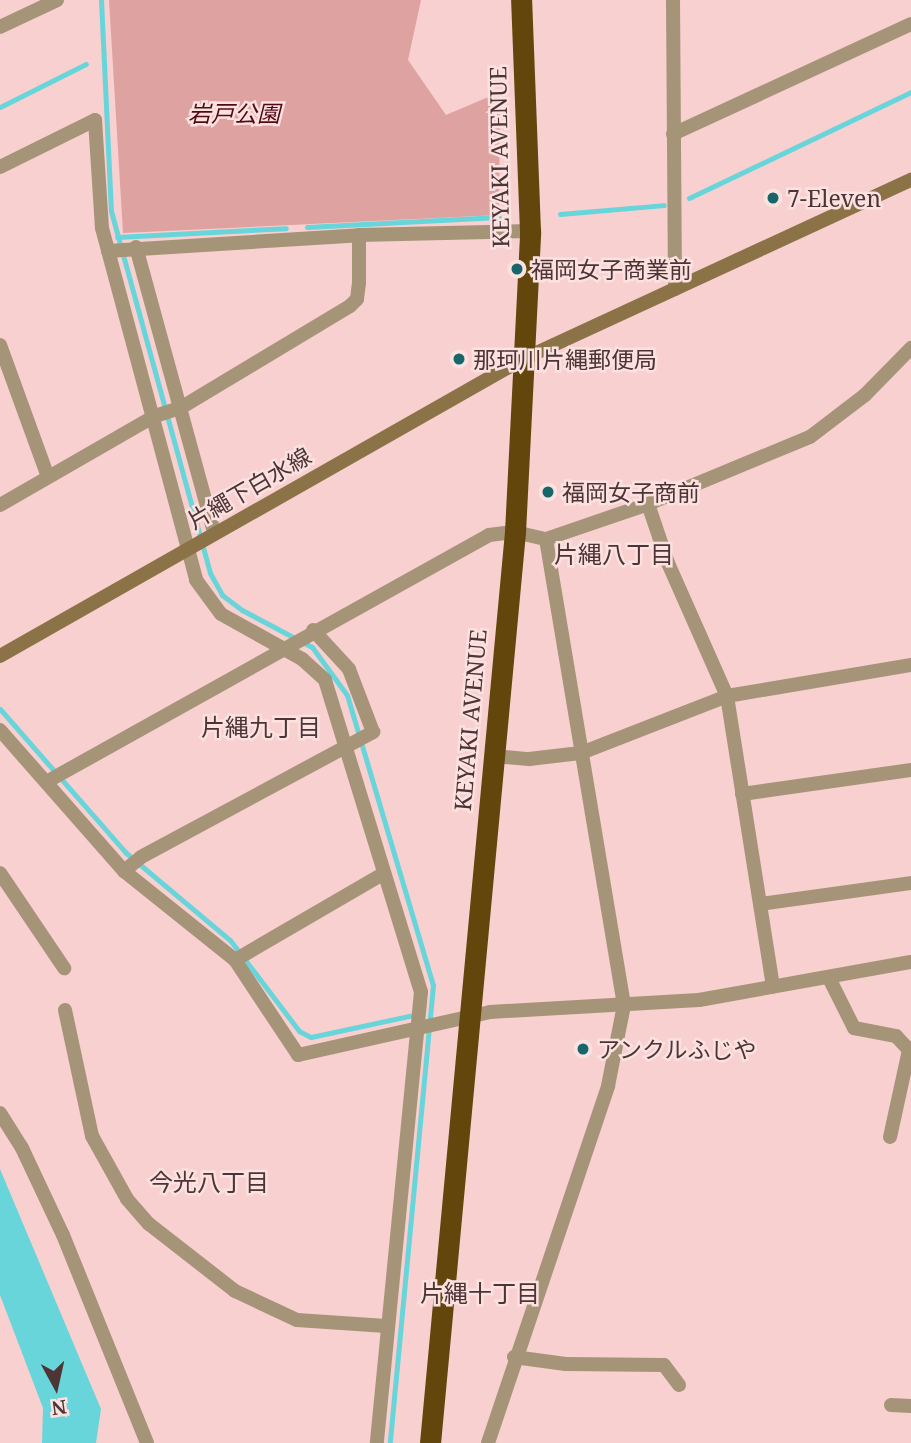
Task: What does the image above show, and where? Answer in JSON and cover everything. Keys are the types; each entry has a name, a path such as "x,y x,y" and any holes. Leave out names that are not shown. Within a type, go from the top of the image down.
{"highway":[{"name":"KEYAKI AVENUE","path":"430,1443 515,532 521,359 530,231 521,0"}],"main road":[{"name":"片繩下白水線","path":"0,656 521,359 911,180"}],"street":[{"path":"0,27 57,0"},
{"path":"675,289 673,134 676,2"},
{"path":"673,134 911,24"},
{"path":"0,167 95,120 108,251 155,416 186,551 201,589 221,614 288,651 325,680 421,992 386,1326 377,1443"},
{"path":"108,251 359,234 530,231"},
{"path":"0,505 155,416 182,407 350,306 357,299 359,283 359,234"},
{"path":"136,247 215,532"},
{"path":"0,345 48,477"},
{"path":"48,782 288,651 313,630 489,535 515,532 546,539 648,503 810,437 865,395 911,348"},
{"path":"648,503 668,564 727,696 773,986"},
{"path":"488,1443 514,1357 608,1086 624,1005 546,539"},
{"path":"124,871 373,732 370,715 349,669 313,630"},
{"path":"493,756 529,759 581,753 727,696 911,665"},
{"path":"0,730 124,871 235,960 298,1055 469,1016 699,1000 911,962"},
{"path":"742,794 911,770"},
{"path":"0,873 64,968"},
{"path":"235,960 383,874"},
{"path":"760,904 911,883"},
{"path":"830,978 854,1028 896,1037 909,1050 890,1137"},
{"path":"65,1010 92,1136 127,1199 149,1224 235,1291 289,1316 386,1326"},
{"path":"0,1113 22,1148 63,1235 147,1443"},
{"path":"514,1357 566,1364 664,1365 679,1385"},
{"path":"891,1405 911,1406"}],"green space":[{"name":"岩戸公園","path":"109,0 421,0 408,60 446,115 500,92 499,215 123,233"}],"water":[{"path":"0,1169 101,1409 96,1443 42,1443 43,1408 0,1295"}],"waterway":[{"path":"101,0 111,211 210,573 222,595 242,610 312,647 347,695 433,985 390,1443"},
{"path":"0,107 86,64"},
{"path":"689,198 911,92"},
{"path":"560,214 664,205"},
{"path":"307,227 499,217"},
{"path":"117,237 286,228"},
{"path":"0,709 125,852 230,940 299,1031 311,1037 418,1014"}],"place":[{"name":"7-Eleven","path":"773,198"},
{"name":"福岡女子商業前","path":"517,269"},
{"name":"那珂川片縄郵便局","path":"459,359"},
{"name":"福岡女子商前","path":"548,492"},
{"name":"アンクルふじや","path":"583,1049"}],"district":[{"name":"片縄八丁目","path":"614,554"},
{"name":"片縄九丁目","path":"261,727"},
{"name":"今光八丁目","path":"209,1182"},
{"name":"片縄十丁目","path":"480,1293"}]}
